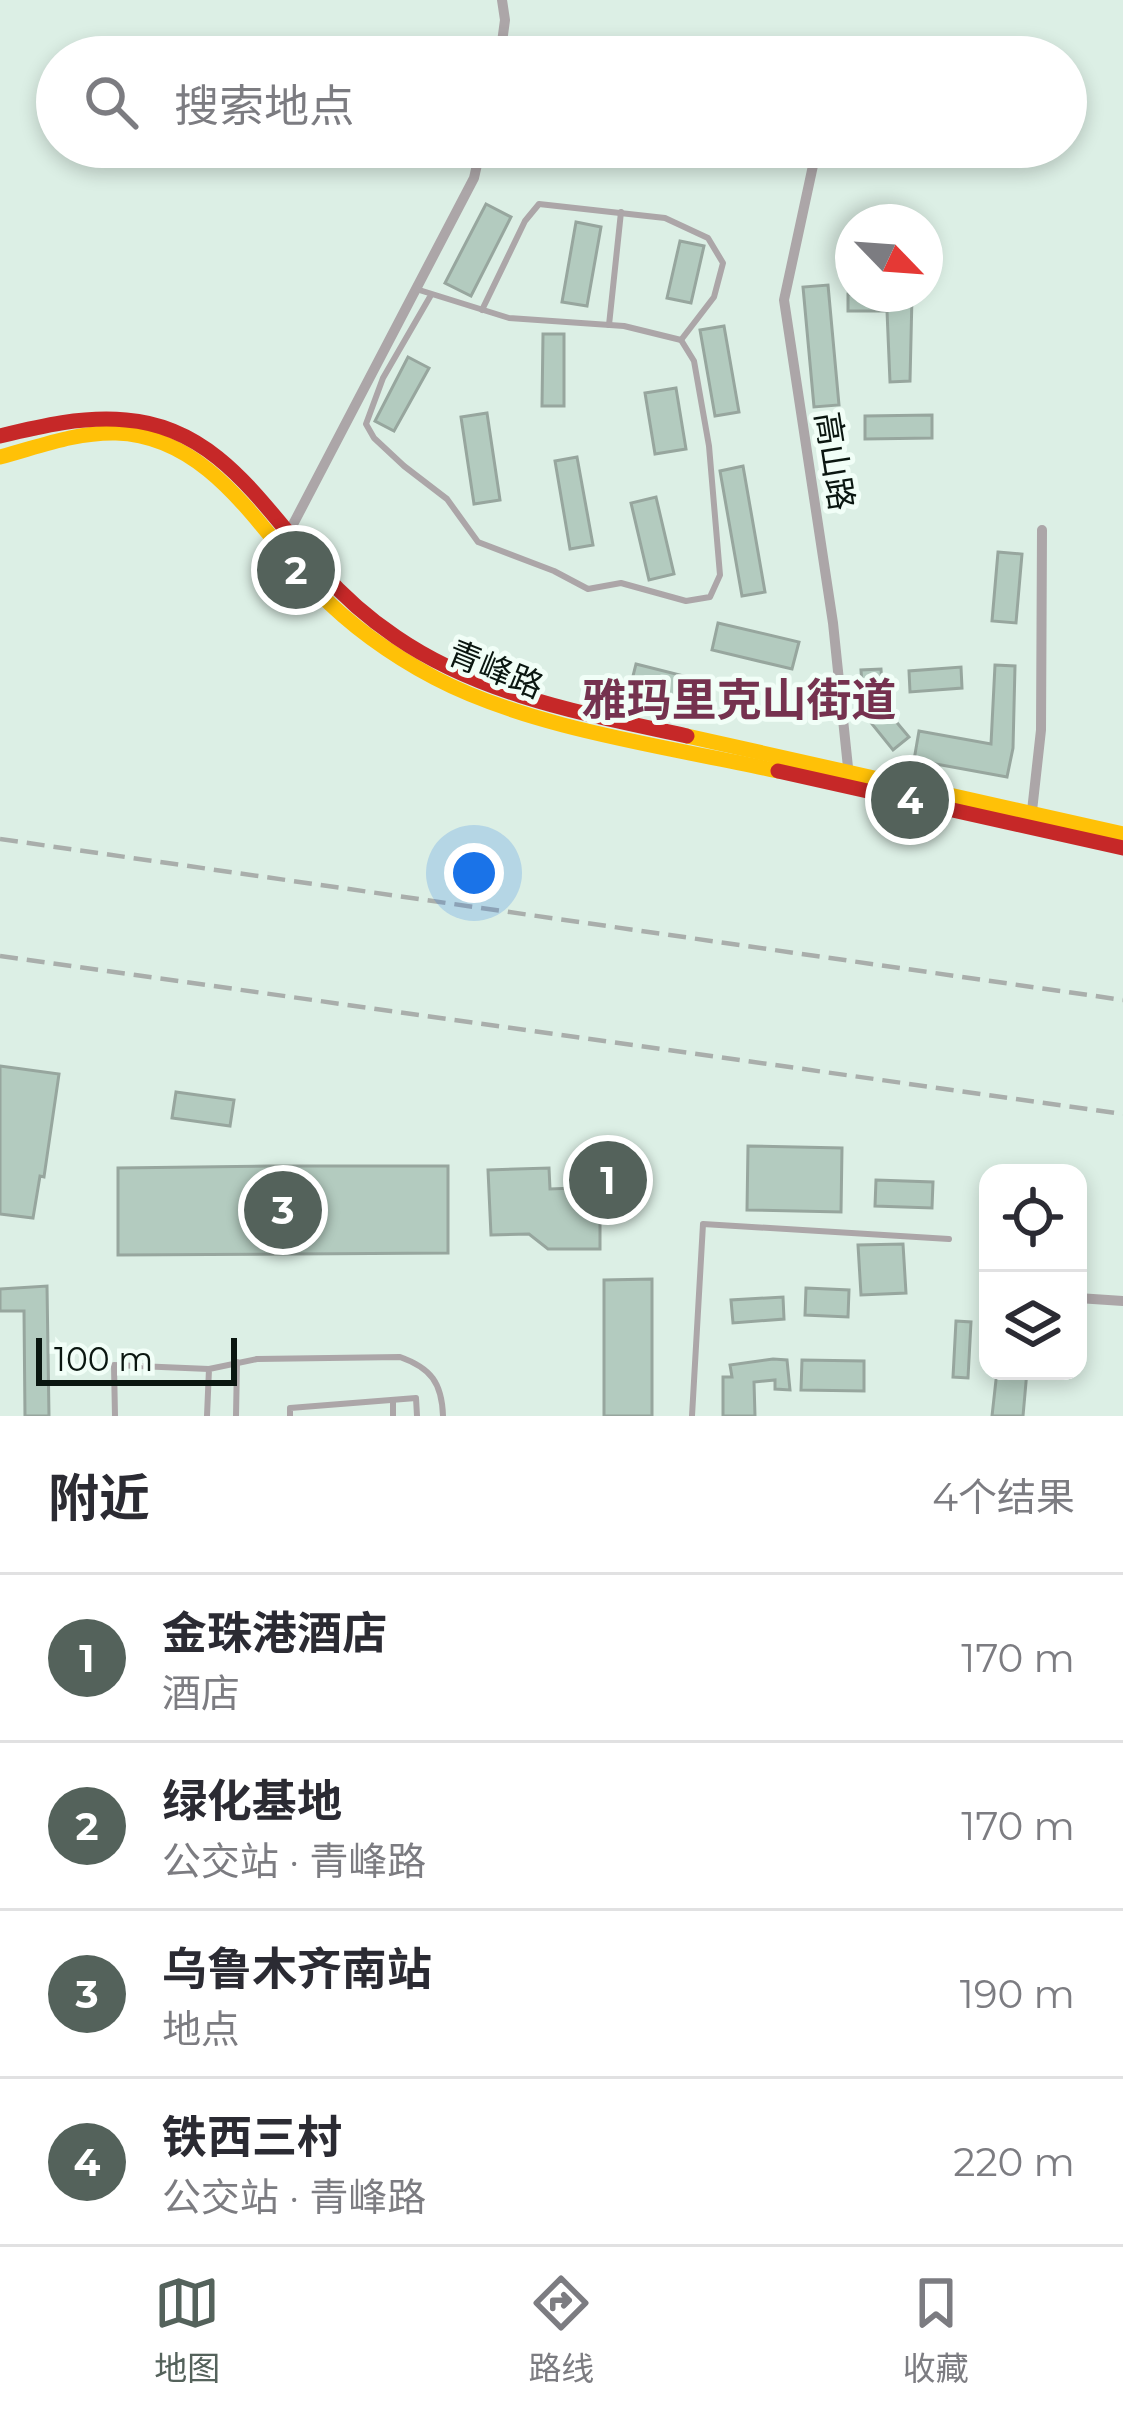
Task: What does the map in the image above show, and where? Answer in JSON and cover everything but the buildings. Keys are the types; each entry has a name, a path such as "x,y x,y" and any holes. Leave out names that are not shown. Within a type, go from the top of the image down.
{"main road":[{"name":"青峰路","path":"0,436 106,416 176,431 218,456 322,574 376,624 416,650 490,688 849,779"},
{"name":"青峰路","path":"0,457 88,435 135,434 164,443 209,470 338,612 373,640 447,686 505,710 1123,834"},
{"name":"青峰路","path":"1031,818 1123,848"}],"street":[{"path":"502,0 503,36"},
{"path":"288,533 476,168"},
{"name":"高山路","path":"812,168 784,300 833,623 849,779"},
{"path":"1031,818 1041,730 1042,530"},
{"path":"1087,1299 1123,1301"}],"lane":[{"path":"482,310 525,221 539,204 664,218 708,238 723,263 714,297 681,340"},
{"path":"609,325 621,212"},
{"path":"416,289 509,318 609,325 681,340 694,362 709,446 720,575 710,597 686,601 621,583 588,589 478,542 447,499 404,466 365,424 383,379 430,295"},
{"path":"692,1416 703,1224 950,1239"},
{"path":"115,1416 114,1365 209,1369 237,1362 400,1357 420,1364 435,1377 443,1395 443,1416"},
{"path":"236,1416 237,1362"},
{"path":"207,1416 209,1369"},
{"path":"290,1416 290,1408 416,1398 416,1416"},
{"path":"393,1400 393,1416"}],"railway":[{"path":"0,839 1123,1000"},
{"path":"0,956 1123,1114"}],"traffic: slow":[{"path":"0,457 86,435 150,438 206,469 331,605 373,640 435,678 558,724 778,771"},
{"path":"687,736 1123,834"}],"traffic: jam":[{"path":"0,436 110,419 159,426 188,438 237,475 347,598 429,657 536,700 687,736"},
{"path":"778,771 1123,848"}],"place":[{"name":"绿化基地","path":"296,570"},
{"name":"铁西三村","path":"910,800"},
{"name":"金珠港酒店","path":"608,1180"},
{"name":"乌鲁木齐南站","path":"283,1210"}],"district":[{"name":"雅玛里克山街道","path":"739,700"}]}
